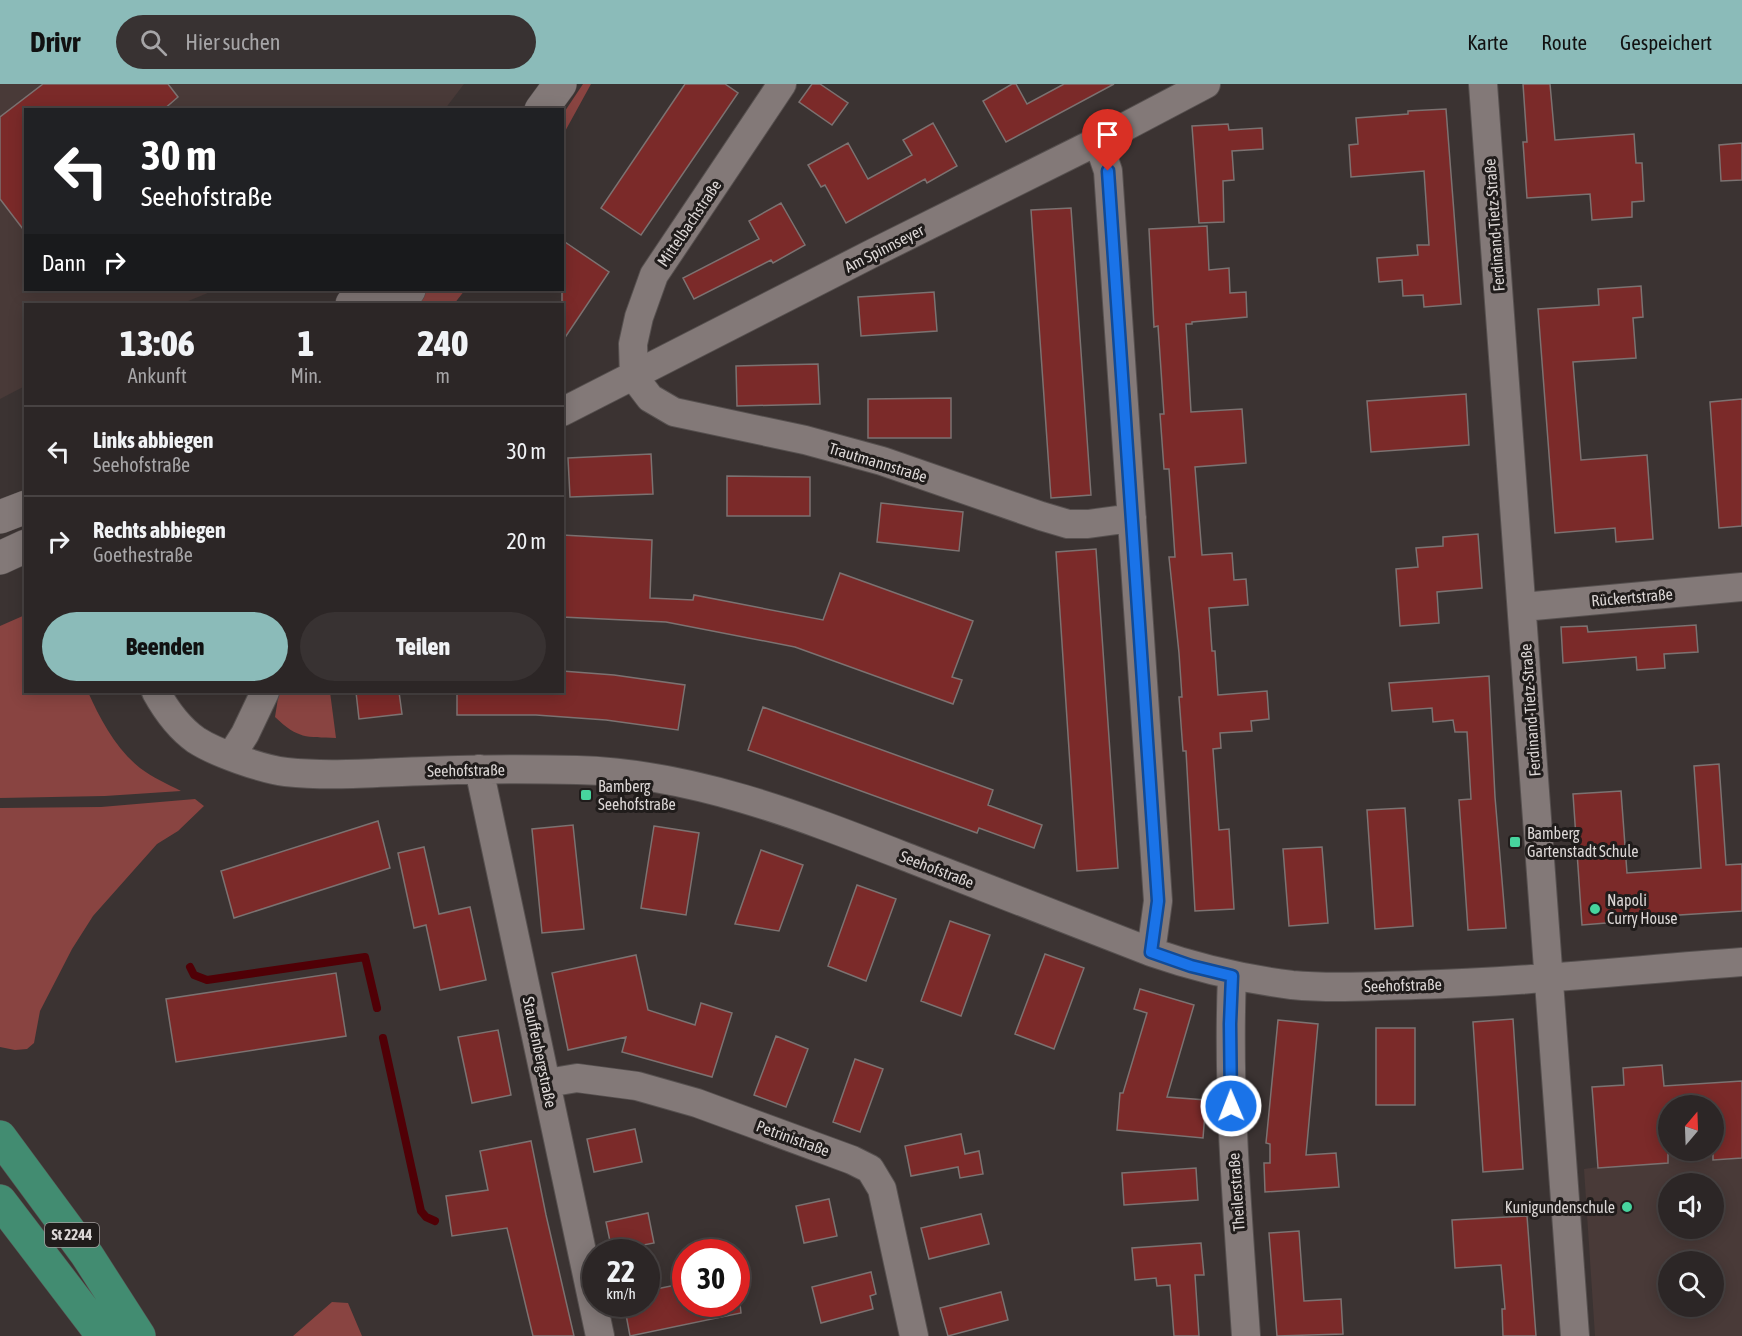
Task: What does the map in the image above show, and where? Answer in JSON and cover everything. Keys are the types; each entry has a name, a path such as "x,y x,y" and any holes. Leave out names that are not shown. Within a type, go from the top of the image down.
{"main road":[{"path":"542,108 560,84"},
{"path":"353,303 368,291"},
{"path":"395,303 408,291"},
{"path":"0,517 24,508"},
{"path":"0,558 24,547"},
{"name":"St 2244","path":"0,1137 87,1255 139,1336"},
{"name":"St 2244","path":"0,1201 103,1336"}],"street":[{"name":"Mittelbachstraße","path":"634,377 633,344 639,317 654,275 782,84"},
{"name":"Am Spinnseyer","path":"564,411 1206,84"},
{"name":"Ferdinand-Tietz-Straße","path":"1484,84 1575,1336"},
{"path":"1098,141 1108,171 1158,901 1151,952"},
{"name":"Trautmannstraße","path":"634,377 650,398 674,412 805,440 871,458 1068,524 1088,524 1132,518"},
{"name":"Rückertstraße","path":"1522,607 1742,587"},
{"name":"Seehofstraße","path":"157,693 178,725 197,741 231,756 284,771 343,773 479,769 580,770 636,775 709,790 792,815 863,840 1151,952 1191,966 1232,976 1294,985 1350,987 1453,984 1742,962"},
{"path":"231,756 245,734 265,693"},
{"name":"Stauffenbergstraße","path":"479,769 600,1336"},
{"name":"Theilerstraße","path":"1232,976 1231,1127 1246,1336"},
{"name":"Petrinistraße","path":"547,1083 577,1078 637,1086 697,1103 852,1160 870,1169 882,1189 915,1336"}],"shaded area":[{"path":"0,84 464,84 446,108 24,108 24,291 213,291 183,303 24,303 24,387 0,399"},
{"path":"583,84 591,84 564,133 564,112"},
{"path":"418,291 464,291 455,303 406,303"},
{"path":"24,615 24,693 88,693 98,713 123,752 140,768 181,791 105,796 0,798 0,626"},
{"path":"279,693 330,693 336,738 296,733 275,717"},
{"path":"195,799 204,806 178,831 157,844 93,916 72,949 40,1011 34,1043 27,1049 15,1050 0,1047 0,808 101,807"},
{"name":"Kunigundenschule","path":"1662,1065 1664,1086 1742,1081 1742,1336 1595,1336 1584,1169 1598,1167 1592,1087 1624,1085 1623,1068"},
{"path":"332,1302 348,1303 362,1336 293,1336"}],"building":[{"path":"43,84 168,84 178,97 165,108 24,108 24,230 0,199 0,117"},
{"path":"685,84 725,84 738,93 641,235 601,208"},
{"path":"812,84 820,84 848,103 832,125 799,102"},
{"path":"1012,84 1016,84 1027,104 1064,84 1114,84 1006,142 983,101"},
{"path":"1523,84 1550,84 1555,140 1634,134 1636,163 1642,163 1644,201 1632,202 1632,217 1592,220 1590,194 1527,198 1523,142 1527,142"},
{"path":"1446,109 1461,304 1424,307 1423,295 1403,296 1402,280 1379,282 1377,258 1418,255 1417,245 1429,245 1424,171 1351,177 1349,145 1358,144 1356,118"},
{"path":"933,123 957,166 927,183 925,179 846,223 825,185 821,187 808,165 848,143 868,179 912,155 903,140"},
{"path":"1228,124 1229,130 1262,128 1263,149 1232,151 1234,180 1223,181 1224,222 1199,223 1192,126"},
{"path":"1742,143 1742,180 1721,181 1719,145"},
{"path":"781,203 805,245 773,263 771,260 694,299 683,278 759,239 749,221"},
{"path":"1071,208 1091,495 1051,498 1031,210"},
{"path":"1207,226 1209,270 1229,268 1230,293 1246,292 1247,317 1186,324 1191,412 1242,409 1246,463 1195,467 1202,555 1232,553 1234,580 1246,579 1248,605 1209,608 1212,651 1215,651 1218,695 1267,691 1269,719 1251,721 1252,731 1220,733 1221,748 1213,749 1219,830 1229,829 1234,909 1195,911 1186,751 1183,751 1179,697 1182,697 1179,653 1169,557 1175,557 1169,469 1164,469 1160,414 1164,414 1158,326 1154,327 1149,229"},
{"path":"564,241 609,272 564,339 564,303 562,303"},
{"path":"1641,286 1643,317 1633,318 1636,358 1573,362 1581,460 1647,455 1653,539 1616,542 1615,528 1555,533 1538,309 1599,305 1598,289"},
{"path":"934,292 937,331 861,336 858,297"},
{"path":"818,364 820,404 737,406 736,366"},
{"path":"1466,394 1469,445 1371,452 1367,401"},
{"path":"951,398 951,438 868,438 868,399"},
{"path":"1742,399 1742,526 1719,528 1710,402"},
{"path":"651,454 653,494 570,497 568,458"},
{"path":"727,476 810,477 810,516 727,516"},
{"path":"881,503 963,512 959,551 877,542"},
{"path":"1478,534 1482,588 1437,592 1439,623 1400,626 1396,569 1418,567 1416,548 1443,546 1443,537"},
{"path":"564,535 652,540 650,598 693,600 694,595 823,620 840,573 973,621 952,677 962,680 953,704 795,647 666,622 564,617"},
{"path":"1096,549 1118,868 1077,871 1056,552"},
{"path":"1696,625 1698,652 1664,654 1665,668 1637,670 1636,657 1563,663 1561,627 1587,626 1588,632"},
{"path":"564,671 614,675 685,685 678,730 606,720 536,715 457,715 457,693 564,693"},
{"path":"1489,676 1495,797 1506,928 1468,930 1459,800 1471,799 1467,732 1455,732 1453,720 1433,722 1432,708 1392,711 1389,683"},
{"path":"356,693 399,693 402,714 359,719"},
{"path":"763,707 993,790 988,805 1042,825 1034,848 979,828 977,833 748,750"},
{"path":"1719,764 1726,865 1742,864 1742,911 1617,919 1618,922 1582,925 1573,794 1621,791 1627,873 1701,868 1694,766"},
{"path":"1405,808 1413,926 1375,929 1367,810"},
{"path":"378,821 390,868 234,918 221,871"},
{"path":"573,825 584,929 542,933 532,829"},
{"path":"654,826 699,833 686,915 641,908"},
{"path":"424,847 439,914 470,907 486,980 440,990 426,925 414,928 398,853"},
{"path":"1322,847 1328,923 1289,926 1283,849"},
{"path":"761,850 803,865 779,931 735,924"},
{"path":"857,885 896,899 866,981 828,966"},
{"path":"950,921 990,935 961,1016 921,1001"},
{"path":"1045,954 1084,968 1054,1049 1015,1034"},
{"path":"636,955 648,1010 695,1025 701,1003 732,1013 712,1077 622,1052 626,1037 568,1050 552,973"},
{"path":"336,973 346,1036 176,1062 166,999"},
{"path":"1140,989 1194,1005 1167,1097 1206,1100 1203,1138 1117,1130 1120,1093 1123,1093 1147,1013 1134,1009"},
{"path":"1513,1019 1523,1169 1483,1172 1473,1022"},
{"path":"1278,1020 1318,1024 1306,1155 1336,1153 1339,1187 1265,1192 1264,1163 1270,1163 1270,1144 1266,1143"},
{"path":"1376,1028 1415,1028 1415,1105 1376,1105"},
{"path":"498,1030 511,1095 472,1103 458,1037"},
{"path":"776,1036 808,1049 786,1107 754,1095"},
{"path":"855,1059 883,1069 860,1132 833,1122"},
{"path":"1662,1065 1664,1086 1742,1081 1742,1158 1724,1159 1724,1095 1658,1095 1658,1161 1668,1161 1668,1163 1598,1168 1592,1087 1624,1085 1623,1068"},
{"path":"635,1129 642,1162 594,1172 587,1139"},
{"path":"961,1134 965,1154 979,1151 983,1174 960,1178 958,1167 911,1176 905,1146"},
{"path":"531,1141 574,1336 533,1336 507,1228 452,1236 446,1196 488,1190 480,1151"},
{"path":"1196,1168 1198,1200 1124,1205 1122,1173"},
{"path":"829,1199 837,1236 804,1243 796,1206"},
{"path":"648,1213 653,1239 610,1239 606,1222"},
{"path":"981,1214 989,1244 929,1259 921,1228"},
{"path":"1527,1216 1536,1336 1503,1336 1502,1309 1505,1309 1501,1265 1455,1268 1452,1220"},
{"path":"1299,1231 1304,1301 1341,1299 1343,1334 1277,1336 1269,1233"},
{"path":"1201,1243 1204,1275 1195,1275 1199,1336 1174,1336 1170,1285 1157,1286 1156,1278 1135,1280 1132,1248"},
{"path":"871,1272 876,1294 870,1296 873,1309 821,1323 812,1287"},
{"path":"672,1286 672,1317 722,1317 630,1336 626,1317 660,1317 660,1288"},
{"path":"1001,1292 1008,1320 948,1336 940,1308"}],"waterway":[{"path":"190,967 194,975 207,980 365,957 377,1008"},
{"path":"383,1038 421,1211 426,1217 435,1221"}],"place":[{"name":"Bamberg Seehofstraße","path":"586,795"},
{"name":"Bamberg Gartenstadt Schule","path":"1515,842"},
{"name":"Napoli Curry House","path":"1595,909"},
{"name":"Kunigundenschule","path":"1627,1207"}],"route":[{"path":"1108,171 1158,901 1151,952 1191,966 1232,976 1231,1106"}]}
